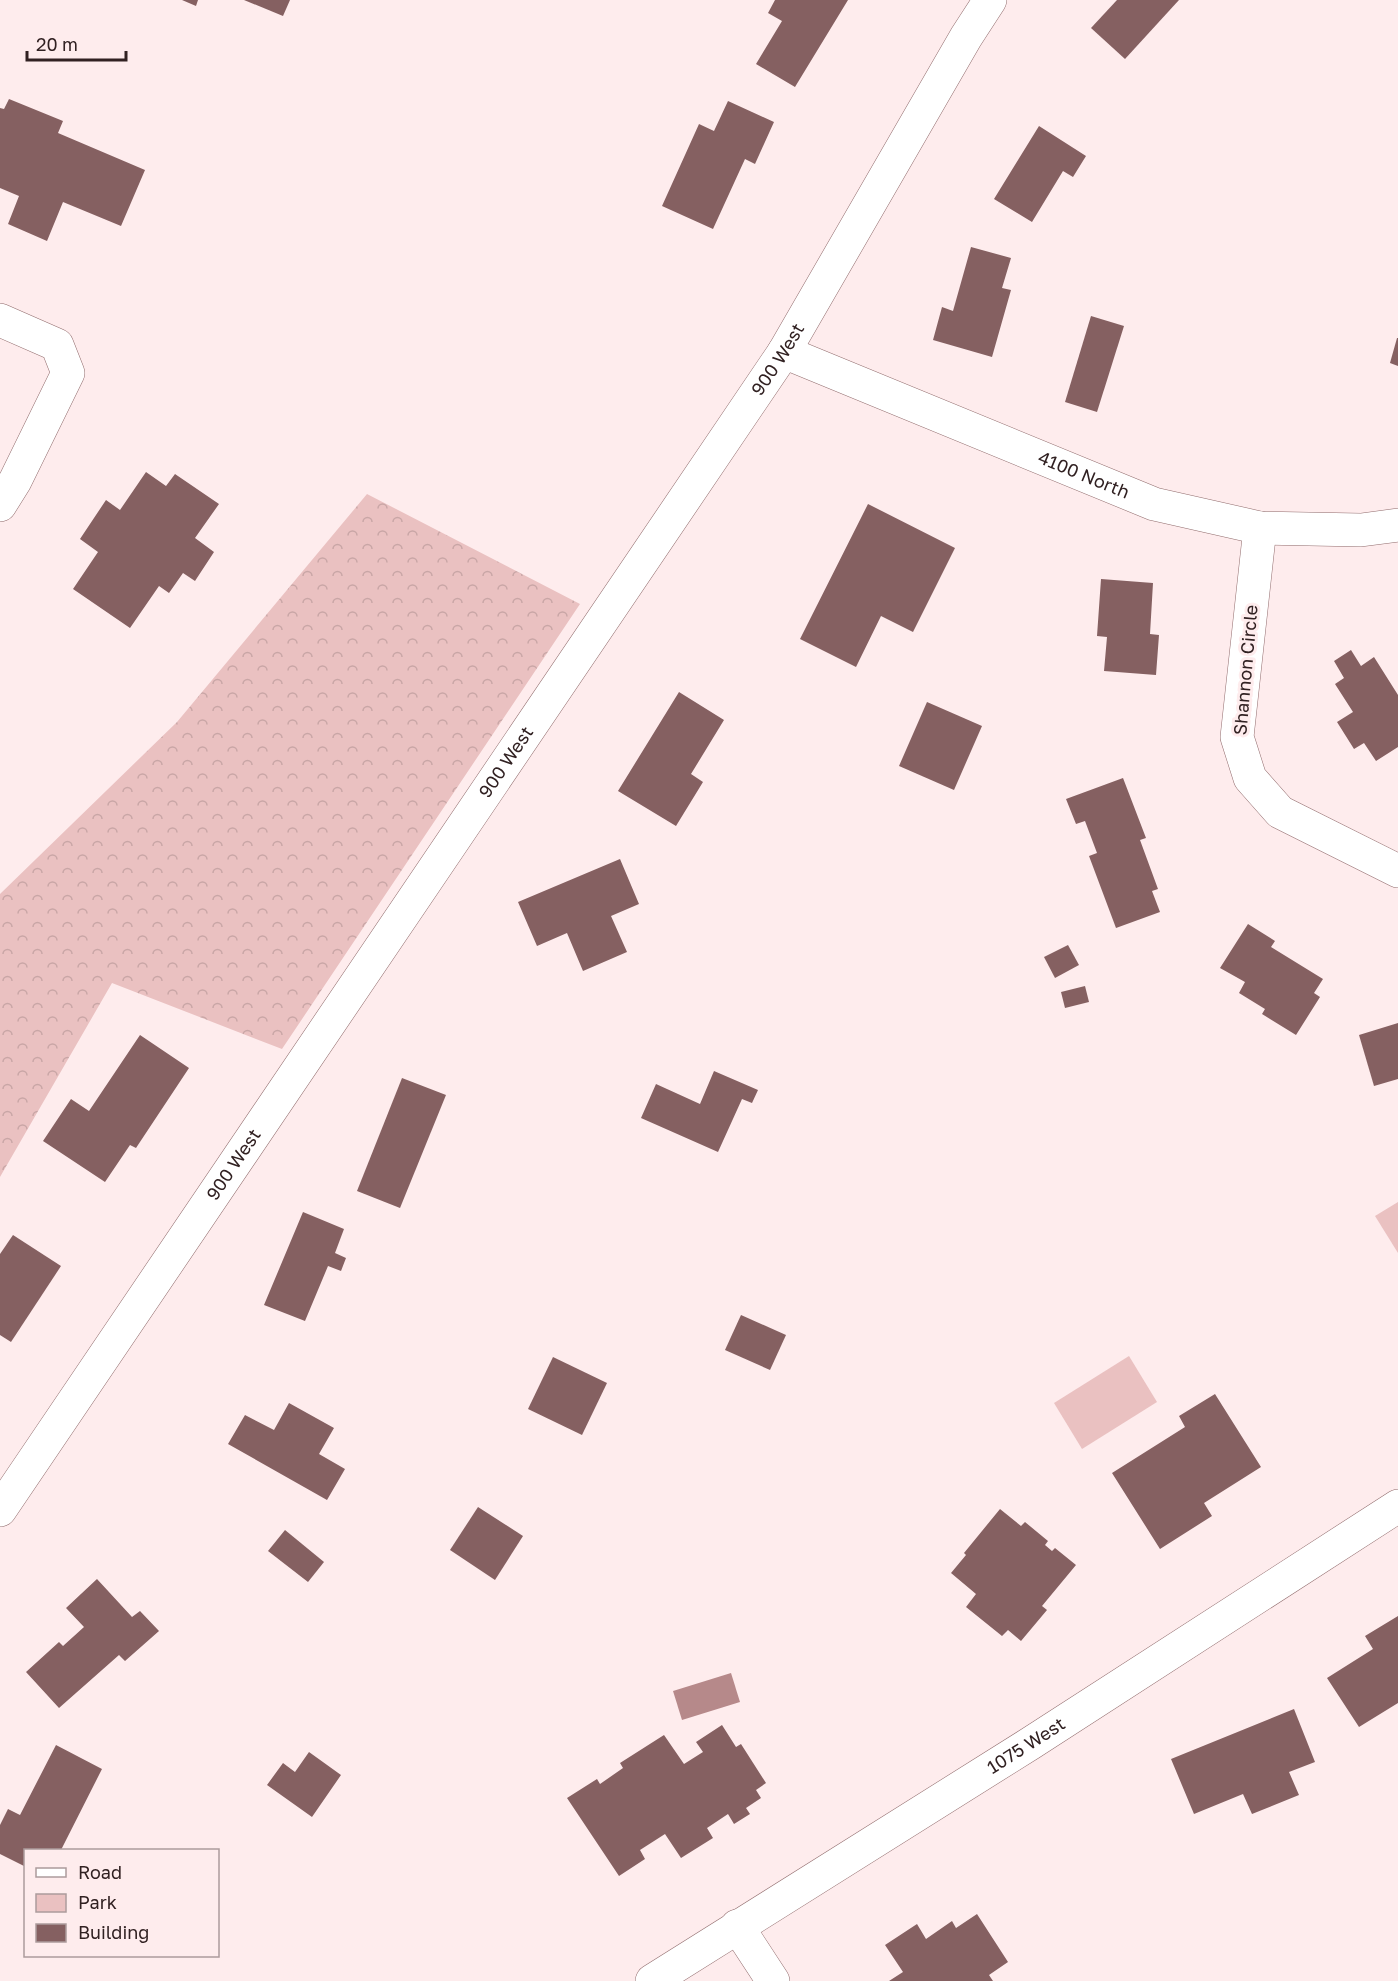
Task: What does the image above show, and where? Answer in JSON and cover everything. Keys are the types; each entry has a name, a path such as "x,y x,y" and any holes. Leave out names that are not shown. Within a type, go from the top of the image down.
{"street":[{"name":"900 West","path":"0,1510 784,352 966,37 990,0"},
{"path":"0,320 57,345 68,373 15,481 0,505"},
{"name":"4100 North","path":"784,352 1154,504 1260,528 1361,530 1398,525"},
{"name":"Shannon Circle","path":"1260,528 1237,737 1250,778 1280,812 1398,871"},
{"name":"1075 West","path":"652,1981 1031,1743 1398,1506"},
{"path":"737,1926 773,1981"}],"green space":[{"path":"367,494 580,604 282,1049 112,983 0,1177 0,894 177,722"},
{"path":"1398,1202 1398,1253 1375,1216"},
{"path":"1129,1356 1157,1402 1082,1449 1054,1403"}],"shaded area":[{"path":"731,1673 740,1702 682,1720 673,1691"}],"building":[{"path":"182,0 198,0 196,6"},
{"path":"244,0 290,0 283,16"},
{"path":"775,0 848,0 795,87 756,64 782,21 768,13"},
{"path":"1117,0 1179,0 1125,59 1091,28"},
{"path":"9,99 63,121 58,133 145,170 121,226 63,202 47,241 8,224 19,196 0,188 0,108 4,109"},
{"path":"728,101 774,122 755,164 745,159 713,229 662,206 699,124 714,131"},
{"path":"1039,126 1086,156 1073,177 1063,171 1032,222 994,199"},
{"path":"971,247 1011,258 1002,288 1011,290 992,357 933,340 942,307 953,311"},
{"path":"1091,316 1124,326 1097,412 1065,402"},
{"path":"1398,338 1398,366 1390,363"},
{"path":"146,472 166,486 175,474 219,504 195,538 214,552 195,581 183,573 169,593 159,586 130,628 73,589 98,552 80,539 106,500 120,510"},
{"path":"868,504 955,548 913,632 881,616 856,667 800,639"},
{"path":"1101,579 1153,583 1150,634 1159,635 1156,675 1104,671 1107,637 1097,636"},
{"path":"1351,650 1361,666 1374,657 1398,695 1398,747 1376,761 1364,743 1354,749 1337,722 1353,712 1335,684 1344,678 1334,661"},
{"path":"679,692 724,720 691,774 703,782 676,826 618,791"},
{"path":"927,702 982,726 954,790 899,766"},
{"path":"1123,778 1146,838 1140,840 1158,889 1152,891 1160,912 1116,928 1089,856 1097,853 1085,821 1076,824 1066,799"},
{"path":"620,859 639,904 611,916 627,952 583,971 567,933 537,946 518,902"},
{"path":"1248,924 1275,941 1271,947 1323,979 1314,993 1320,997 1296,1035 1262,1014 1265,1009 1239,993 1245,982 1220,968"},
{"path":"1068,945 1079,965 1055,978 1044,957"},
{"path":"1085,986 1089,1002 1065,1008 1061,992"},
{"path":"1398,1023 1398,1079 1374,1086 1359,1035"},
{"path":"140,1035 189,1068 136,1148 130,1145 105,1182 43,1141 71,1099 89,1111"},
{"path":"714,1071 758,1090 752,1103 742,1099 718,1152 641,1118 656,1084 700,1104"},
{"path":"402,1078 446,1095 400,1208 357,1191"},
{"path":"303,1212 344,1229 335,1253 346,1258 341,1271 328,1266 305,1321 264,1305"},
{"path":"13,1235 61,1266 11,1342 0,1335 0,1254"},
{"path":"741,1315 786,1335 770,1370 725,1350"},
{"path":"553,1357 607,1383 582,1435 528,1409"},
{"path":"1215,1394 1261,1467 1204,1503 1212,1516 1160,1549 1112,1473 1185,1427 1179,1416"},
{"path":"289,1403 334,1428 319,1454 345,1469 327,1500 228,1444 245,1415 274,1430"},
{"path":"478,1507 523,1536 495,1580 450,1550"},
{"path":"1000,1509 1021,1526 1025,1522 1048,1541 1045,1545 1052,1551 1055,1548 1076,1565 1042,1606 1047,1610 1021,1641 1008,1630 1002,1636 966,1607 976,1594 951,1573 966,1555 964,1553"},
{"path":"285,1530 324,1562 308,1582 268,1551"},
{"path":"97,1579 132,1617 140,1611 159,1631 125,1661 119,1655 59,1708 26,1672 59,1642 63,1646 84,1627 66,1608"},
{"path":"1398,1616 1398,1703 1359,1727 1327,1678 1373,1649 1365,1636"},
{"path":"1294,1709 1315,1762 1289,1772 1299,1795 1252,1814 1243,1794 1194,1814 1171,1759"},
{"path":"722,1725 736,1747 741,1744 766,1783 756,1790 761,1798 746,1808 750,1814 734,1824 728,1814 707,1828 713,1838 681,1858 665,1834 640,1850 645,1859 619,1876 567,1798 597,1779 600,1784 623,1768 620,1763 664,1735 684,1764 703,1752 696,1742"},
{"path":"56,1745 102,1769 62,1849 24,1849 24,1866 0,1854 0,1825 8,1809 20,1815"},
{"path":"309,1752 341,1775 312,1817 267,1785 283,1763 295,1772"},
{"path":"977,1914 1008,1962 989,1975 993,1981 889,1981 903,1972 885,1945 917,1924 926,1939 952,1921 956,1928"}]}
